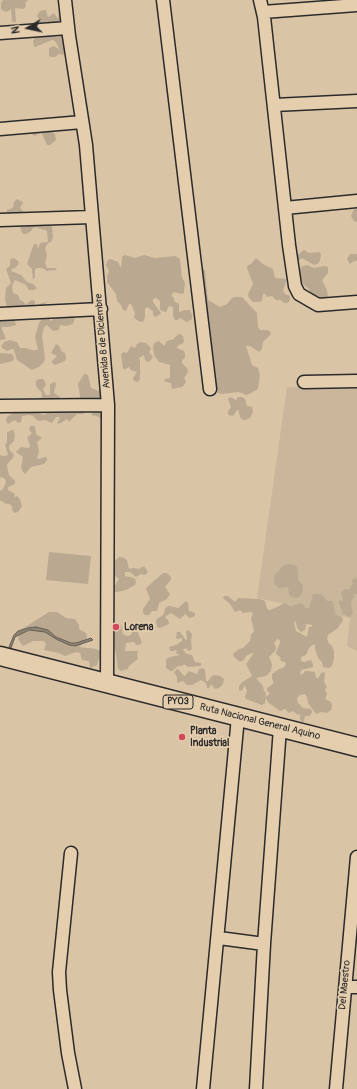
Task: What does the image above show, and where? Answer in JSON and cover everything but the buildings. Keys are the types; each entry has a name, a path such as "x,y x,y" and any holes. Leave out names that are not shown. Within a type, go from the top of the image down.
{"highway":[{"name":"Ruta Nacional General Aquino","path":"0,656 357,747"}],"street":[{"name":"Avenida 8 de Diciembre","path":"65,0 86,144 108,405 107,684"},
{"path":"163,0 210,389"},
{"path":"260,0 263,12 295,286 299,294 318,305 357,302"},
{"path":"263,12 357,5"},
{"path":"0,33 68,28"},
{"path":"274,105 357,101"},
{"path":"0,129 82,122"},
{"path":"285,208 357,201"},
{"path":"0,220 92,217"},
{"path":"0,314 101,310"},
{"path":"304,382 357,381"},
{"path":"0,406 108,405"},
{"path":"203,1089 238,717"},
{"path":"256,1089 264,944 280,728"},
{"path":"71,853 59,972 67,1046 75,1089"},
{"name":"Del Maestro","path":"336,1089 357,857"},
{"path":"218,938 264,944"},
{"path":"345,987 357,987"}],"shaded area":[{"path":"3,0 28,0 25,3 26,6 24,9 15,8 16,21 14,23 12,21 11,9 7,12 1,9 1,3"},
{"path":"60,9 64,23 39,25 40,21 37,16 40,11 46,10 48,17 54,13 58,19"},
{"path":"36,36 61,37 64,39 65,55 59,54 55,57 50,57 49,48 54,46 60,50 55,41 52,40 35,47 33,41"},
{"path":"29,130 51,131 55,134 56,140 50,145 47,145 41,133 34,136"},
{"path":"17,199 23,202 20,208 24,212 24,216 8,214 7,212 7,210 13,208 14,202"},
{"path":"357,208 357,222 354,221 351,216 354,209"},
{"path":"22,224 52,226 53,238 45,248 47,256 45,263 47,268 55,268 57,269 56,270 47,271 42,268 37,268 35,269 35,277 33,280 32,269 27,264 34,244 37,244 38,249 40,243 48,242 47,231 36,227 26,234 23,234 20,227"},
{"path":"304,250 309,253 320,252 321,256 319,263 314,265 302,258 297,262 296,253 299,254"},
{"path":"350,254 357,254 357,261 350,264 347,259"},
{"path":"125,255 135,258 144,255 155,258 175,256 180,259 182,278 185,283 184,293 181,294 174,292 171,296 174,298 174,301 179,304 179,312 190,310 192,319 187,322 180,318 175,320 173,316 173,307 169,306 166,312 162,311 160,309 160,301 156,298 153,299 153,302 161,313 156,317 153,315 153,311 147,307 145,309 145,317 143,322 140,322 134,318 135,313 131,304 129,304 126,311 123,310 117,301 116,294 107,282 109,271 106,265 108,260 111,259 118,262 121,268 122,257"},
{"path":"14,258 19,262 14,269 12,268 11,271 21,275 27,282 33,284 37,288 34,290 29,290 26,285 15,280 12,286 13,293 18,295 20,300 24,302 25,305 32,300 35,301 35,305 46,302 43,308 17,310 14,307 7,307 5,299 6,288 11,283 6,269 10,266 10,259"},
{"path":"256,258 263,264 273,269 275,278 286,279 283,290 285,294 290,296 288,303 284,303 281,300 276,300 272,296 267,297 265,294 263,294 262,301 259,302 253,302 249,298 248,294 253,284 247,266"},
{"path":"307,265 314,268 325,266 328,267 328,273 322,280 327,290 328,298 326,301 314,298 308,288 299,281 298,273 301,267"},
{"path":"200,267 205,271 208,300 220,307 227,304 232,298 242,297 257,313 258,327 260,330 267,330 271,332 263,342 262,349 259,352 250,346 246,346 252,365 258,368 260,375 258,389 249,394 246,395 239,392 221,394 215,390"},
{"path":"57,316 75,318 73,324 66,326 60,325 59,330 53,331 47,325 44,327 42,336 45,358 44,362 39,367 32,370 17,360 14,350 12,349 7,351 1,347 4,342 10,340 17,342 20,348 37,350 35,337 39,323 43,318 47,317 51,321"},
{"path":"12,318 16,325 2,327 6,339 0,340 0,321"},
{"path":"180,334 183,336 184,342 178,345 177,348 184,351 185,358 182,360 182,363 187,368 188,372 184,378 186,381 185,384 182,387 172,389 171,383 164,381 165,379 170,378 170,365 159,362 154,355 153,347 154,343 159,341 164,346 167,341 174,339"},
{"path":"140,342 146,343 150,347 151,349 149,352 153,357 148,362 145,360 144,355 139,358 140,379 138,382 134,381 133,378 137,372 131,370 129,367 123,369 121,354 124,352 127,353 131,346 135,348"},
{"path":"56,344 62,352 65,353 66,358 65,361 55,365 52,361 57,356 51,353"},
{"path":"0,353 12,354 14,357 13,361 0,364"},
{"path":"84,374 88,375 91,388 101,392 102,422 99,417 91,415 94,410 81,402 78,384"},
{"path":"43,379 45,382 46,385 43,389 46,395 50,394 50,384 55,382 54,393 60,397 60,400 50,401 47,399 29,402 30,398 37,399 42,397 42,393 36,386 36,381"},
{"path":"287,387 357,389 357,651 347,646 350,618 257,598"},
{"path":"231,397 236,400 238,397 245,399 247,406 252,407 253,412 250,418 243,420 240,417 238,409 233,416 228,415 228,411 231,407 228,399"},
{"path":"63,409 65,412 68,410 85,411 84,414 77,414 69,422 67,419 57,424 60,417 56,417 52,423 45,420 38,421 33,416 29,415 22,416 21,422 18,423 15,420 8,424 6,421 7,417 13,413 27,413 34,410 43,415 52,411"},
{"path":"30,426 35,426 36,434 42,438 37,442 39,451 37,458 39,459 45,457 47,460 44,464 31,467 25,474 21,468 23,457 16,452 21,447 30,447 27,438 32,433 29,430"},
{"path":"13,430 15,434 14,441 9,446 9,449 14,455 7,466 9,475 15,481 15,484 8,487 8,490 15,494 14,497 17,496 20,499 22,506 18,512 15,513 12,510 12,506 0,500 0,491 5,485 6,481 4,478 0,477 0,455 8,455 5,444 7,443 7,432"},
{"path":"49,552 91,556 88,584 46,580"},
{"path":"119,557 127,560 129,569 139,569 144,566 148,572 145,575 141,574 136,577 130,572 125,572 125,576 134,578 136,581 135,585 126,590 115,592 114,587 119,579 114,575 113,568 115,561"},
{"path":"290,564 297,566 298,580 303,585 302,594 298,598 289,595 288,587 278,588 274,582 274,576 282,567"},
{"path":"163,573 167,573 171,577 171,580 165,587 170,594 167,599 159,603 157,611 152,611 149,615 145,615 143,613 143,609 150,599 146,588"},
{"path":"357,578 357,594 353,594 354,597 351,602 353,614 350,617 343,614 339,600 343,601 341,592 345,589 350,590 350,587 353,584 353,579"},
{"path":"313,594 321,594 327,601 333,601 335,614 342,617 343,620 338,628 328,635 327,638 334,651 332,666 329,668 323,667 322,662 318,658 314,644 309,648 306,655 301,657 301,661 304,662 311,660 313,667 301,670 300,675 305,671 315,672 316,678 318,678 322,672 325,673 324,682 327,687 325,689 327,694 325,699 331,702 332,706 331,710 327,713 321,712 316,714 308,703 305,694 300,695 297,698 298,703 303,708 311,709 312,712 310,716 305,716 303,722 300,720 300,714 298,715 293,711 289,713 285,709 280,711 265,698 265,703 262,705 246,699 245,697 247,691 245,686 242,691 239,690 241,683 252,676 246,664 254,653 246,656 244,660 240,662 234,657 233,654 239,649 243,648 250,641 251,635 254,631 251,618 253,613 243,613 240,610 235,612 230,604 223,598 224,596 228,596 235,602 238,598 260,599 265,601 267,609 270,610 284,603 291,606 301,603 305,608 309,608","holes":["296,621 297,628 301,632 305,630 306,624 313,625 309,627 307,637 296,631 294,623","277,639 280,640 280,643 276,654 280,657 281,661 285,662 286,664 283,668 272,674 274,683 267,688 270,694 265,697 266,693 263,686 256,678 266,676 271,671 272,664 269,657 275,651 276,648 274,643"]},
{"path":"186,601 188,603 189,611 195,613 195,616 190,618 185,614 180,619 171,613 165,617 169,624 160,628 157,627 156,620 163,615 166,607 169,606 178,608"},
{"path":"49,612 57,612 66,618 75,619 79,625 79,629 86,633 87,637 86,641 79,647 96,649 100,651 101,654 97,665 90,668 89,661 82,660 80,653 76,652 65,656 59,653 44,650 46,644 44,641 33,641 23,646 18,639 22,629"},
{"path":"116,623 121,625 123,634 127,636 131,635 133,630 137,630 142,643 136,645 134,642 126,643 125,651 138,651 138,659 129,666 128,669 121,671 118,669 111,630 111,627"},
{"path":"36,627 48,630 56,637 71,643 76,643 91,638 93,640 75,646 56,639 45,632 29,630 15,637 11,648 9,647 14,635 18,631"},
{"path":"188,630 192,634 192,649 189,651 185,648 183,650 187,654 192,655 195,662 201,663 201,666 188,667 184,664 170,671 166,668 166,659 180,655 176,653 177,650 170,651 169,647 182,641 182,638 176,638 177,632 180,632 186,640 186,631"},
{"path":"203,668 205,670 206,681 214,675 220,676 224,679 223,684 219,688 215,689 211,684 209,688 207,688 206,683 201,680 192,685 187,685 183,681 177,683 177,677 174,672 177,669 185,676 189,671 197,674 199,669"}],"place":[{"name":"Lorena","path":"116,627"},
{"name":"Planta Industrial","path":"182,737"}]}
